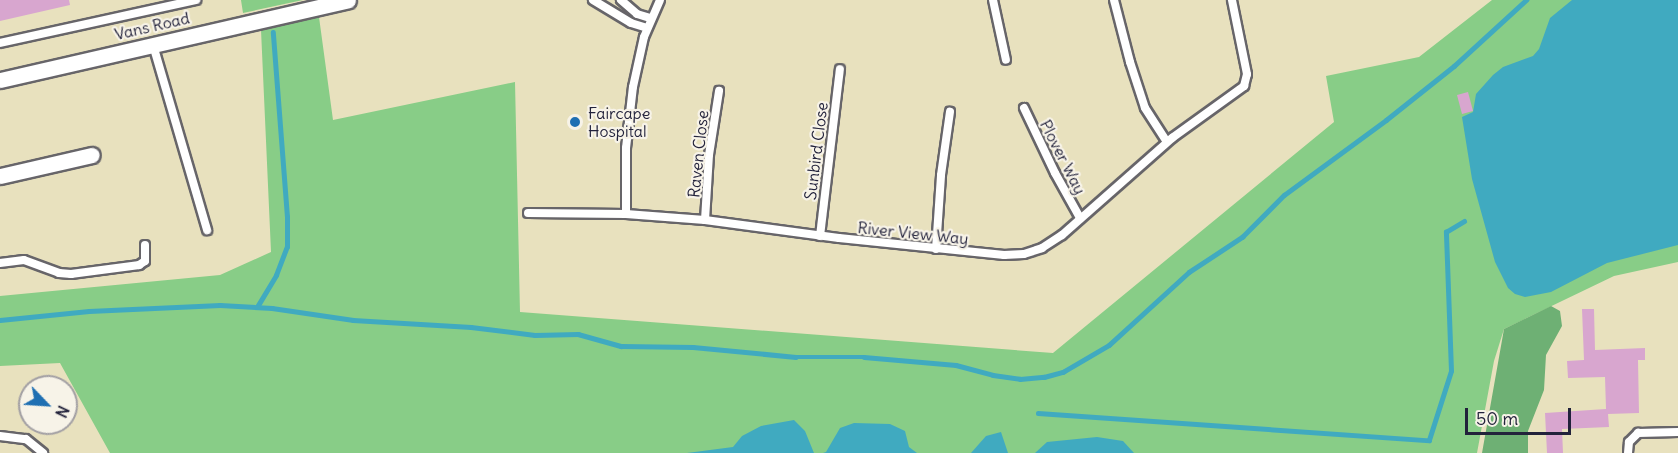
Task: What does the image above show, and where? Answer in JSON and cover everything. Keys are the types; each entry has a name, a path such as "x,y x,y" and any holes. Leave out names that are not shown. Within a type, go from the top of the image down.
{"street":[{"name":"Vans Road","path":"0,80 348,0"},
{"path":"0,176 92,155"}],"lane":[{"path":"0,43 196,0"},
{"path":"593,0 630,23 647,28"},
{"path":"621,0 637,14 650,18"},
{"path":"627,214 629,118 647,28 659,0"},
{"path":"993,0 1006,60"},
{"path":"1114,0 1145,108 1167,142"},
{"name":"River View Way","path":"528,213 627,214 705,220 936,249 1004,255 1024,254 1042,248 1199,116 1240,91 1247,74 1232,0"},
{"path":"153,45 207,230"},
{"name":"Sunbird Close","path":"820,236 840,69"},
{"name":"Raven Close","path":"705,220 709,155 719,91"},
{"name":"Plover Way","path":"1024,108 1055,173 1080,218"},
{"path":"936,249 941,175 950,112"},
{"path":"0,263 24,260 70,274 143,264 146,259 145,245"},
{"path":"1628,453 1629,442 1638,433 1678,432"},
{"path":"0,436 26,439 43,453"}],"green space":[{"path":"241,0 303,0 243,13"},
{"path":"1492,0 1678,0 1678,262 1614,276 1504,329 1494,361 1477,453 110,453 78,395 78,375 67,375 60,363 0,366 0,296 220,275 271,252 261,30 319,17 333,120 515,82 520,312 1053,353 1334,122 1326,76 1419,57"},
{"path":"1551,306 1560,311 1562,326 1546,355 1544,390 1528,431 1528,453 1482,453 1504,329"}],"water":[{"path":"1572,0 1678,0 1678,245 1607,263 1551,292 1525,297 1515,294 1508,288 1495,262 1472,179 1462,117 1473,112 1476,94 1493,75 1503,67 1533,56 1539,49 1550,18"},
{"path":"794,420 805,431 814,453 687,453 733,447 742,436 761,426"},
{"path":"854,423 890,424 905,431 909,447 917,453 823,453 826,452 840,428"},
{"path":"1001,432 1008,453 971,453 986,436"},
{"path":"1097,437 1123,441 1134,453 1035,453 1047,442"}],"building":[{"path":"0,0 69,0 70,5 0,21"},
{"path":"1468,92 1473,111 1462,114 1457,95"},
{"path":"1582,309 1594,309 1595,350 1645,348 1645,360 1638,360 1639,413 1608,414 1609,427 1562,429 1563,453 1547,453 1545,413 1606,409 1605,377 1568,378 1567,361 1584,360"}],"waterway":[{"path":"0,320 89,311 220,305 272,308 353,320 471,327 535,335 578,334 621,346 693,347 796,357 864,357 956,365 993,375 1020,379 1044,377 1063,372 1109,345 1189,272 1242,237 1284,195 1386,120 1454,66 1526,0"},
{"path":"257,307 276,275 287,247 287,217 273,33"},
{"path":"1038,413 1429,440 1451,371 1446,232 1464,221"}],"place":[{"name":"Faircape Hospital","path":"575,122"}]}
